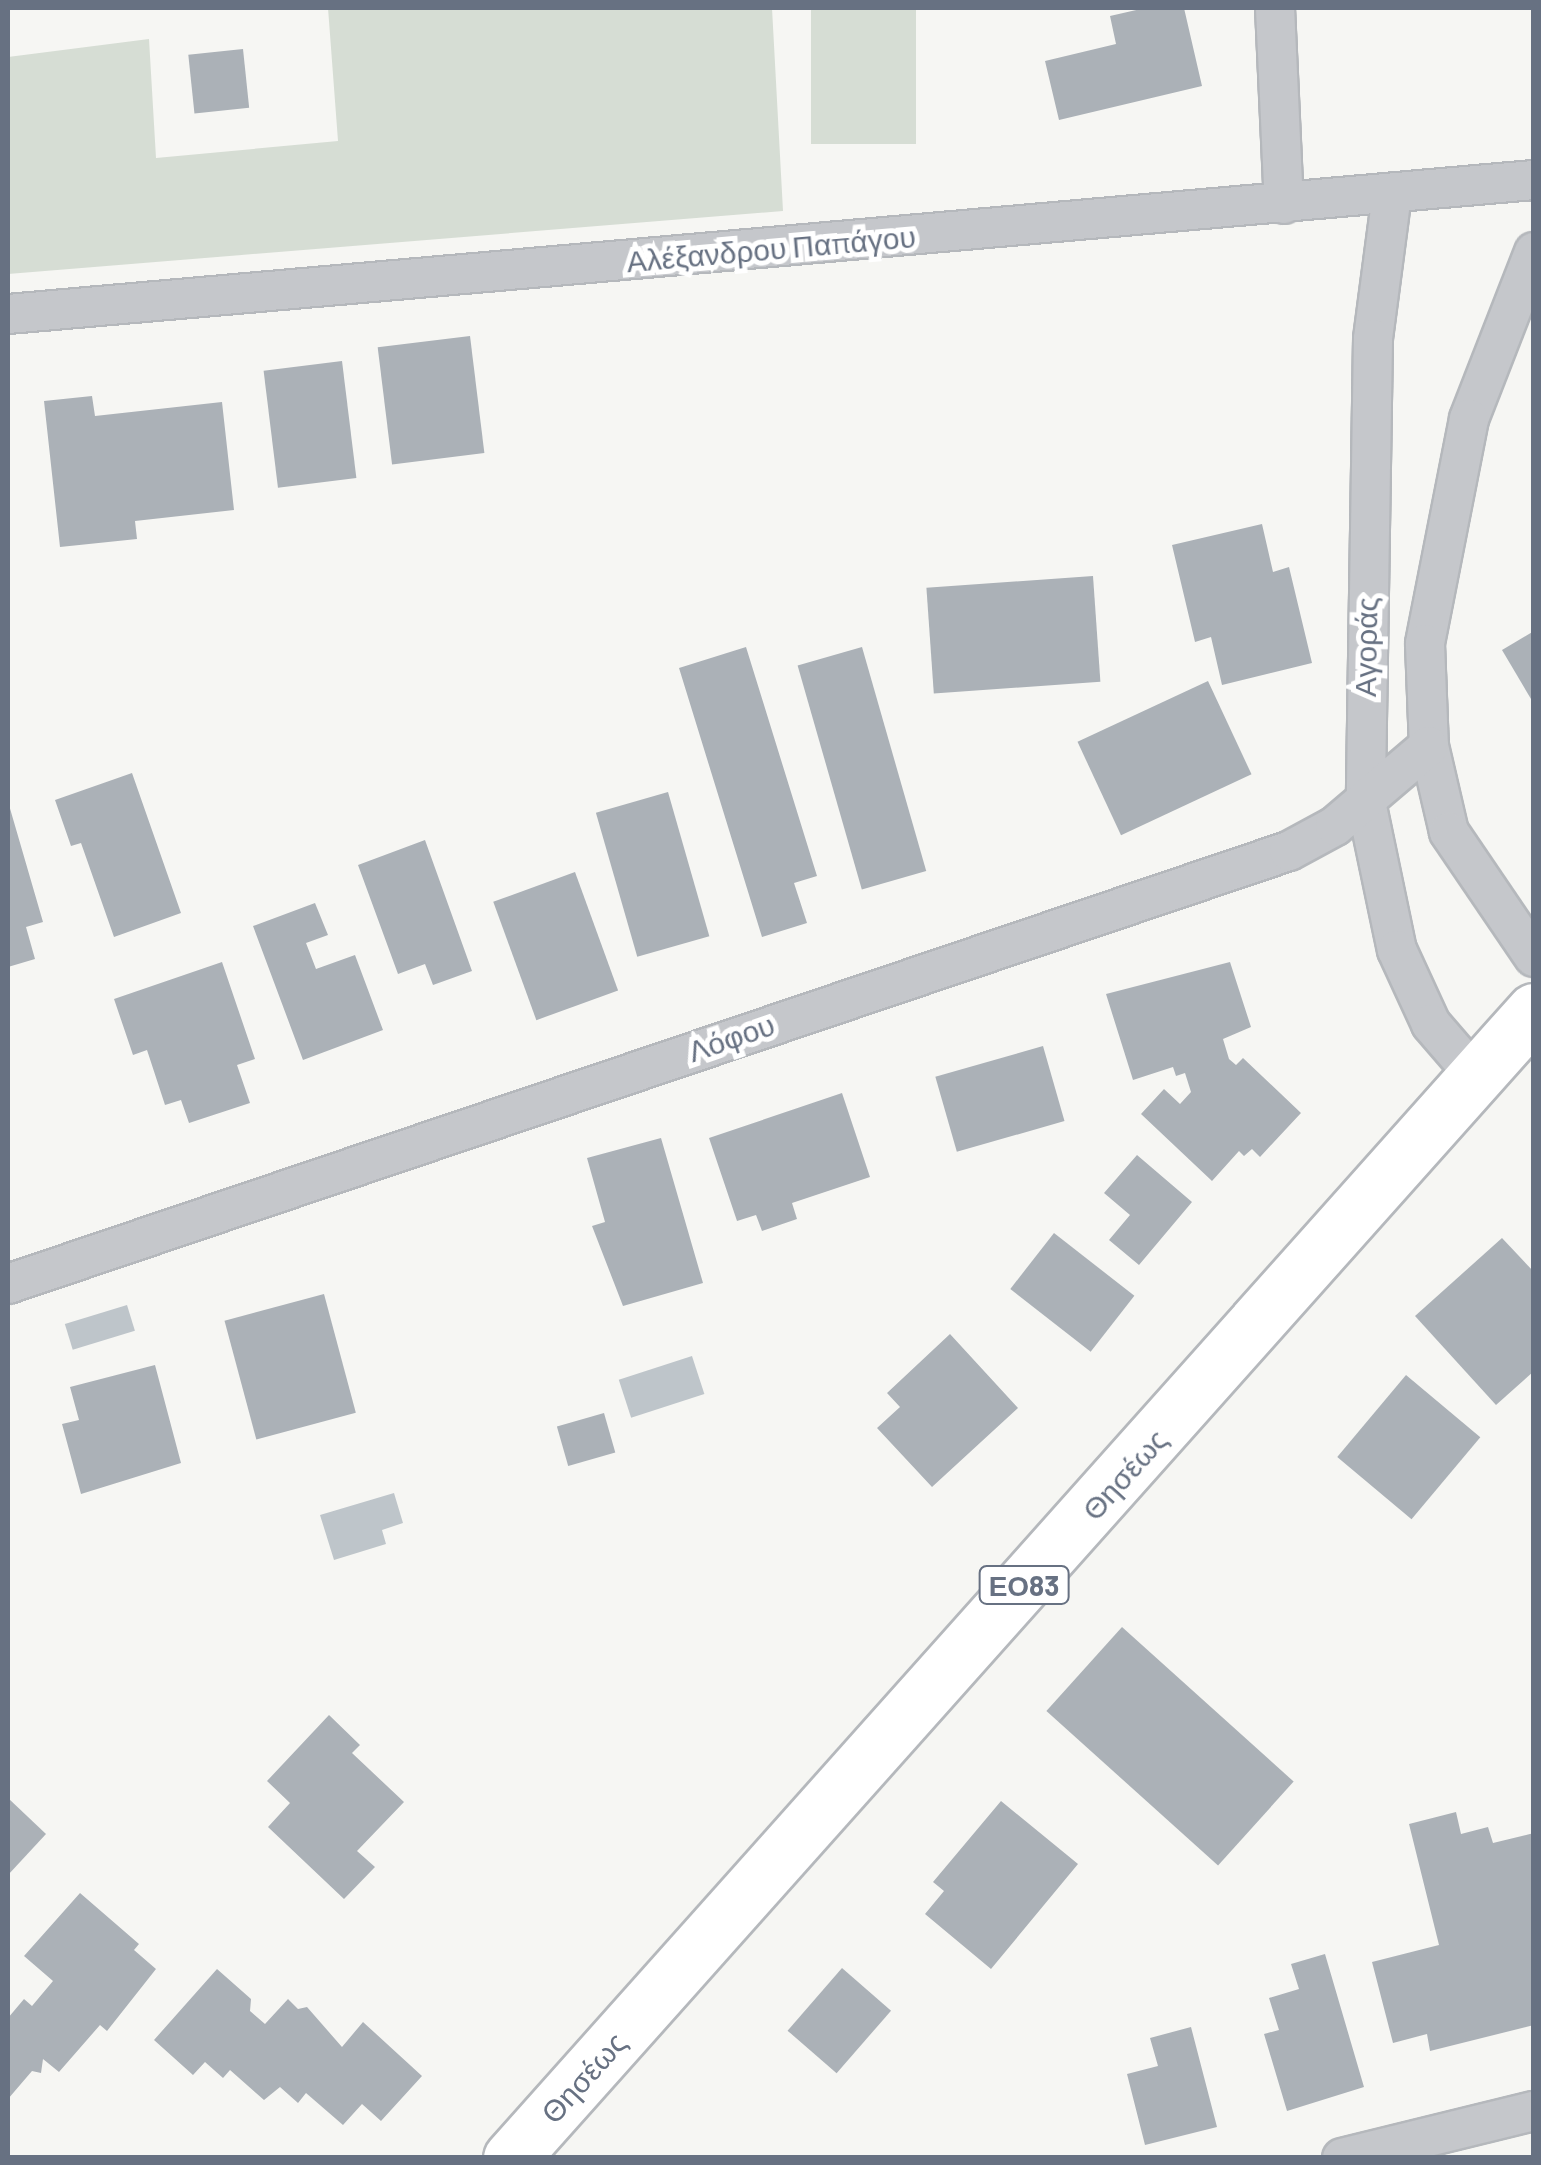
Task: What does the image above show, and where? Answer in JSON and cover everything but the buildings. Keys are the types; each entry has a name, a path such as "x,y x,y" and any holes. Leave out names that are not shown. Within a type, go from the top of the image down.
{"main road":[{"name":"Θησέως","path":"511,2158 1534,1011"}],"street":[{"path":"1276,8 1284,204"},
{"name":"Αλέξανδρου Παπάγου","path":"8,314 1534,180"},
{"name":"Αγοράς","path":"1392,194 1373,339 1366,802 1397,950 1431,1024 1474,1076"},
{"name":"Αγοράς","path":"1534,252 1485,369 1452,484 1427,613 1429,746 1440,805 1460,854 1534,957"},
{"name":"Λόφου","path":"8,1284 1289,850 1366,802 1429,746"},
{"path":"1342,2158 1534,2111"}],"shaded area":[{"path":"328,8 772,8 783,211 8,274 8,57 149,39 156,158 338,141"},
{"path":"811,8 916,8 916,144 811,144"},
{"path":"127,1305 135,1331 73,1350 65,1324"},
{"path":"692,1356 704,1394 631,1418 619,1380"},
{"path":"394,1493 403,1523 382,1530 386,1544 334,1560 320,1515"}]}
